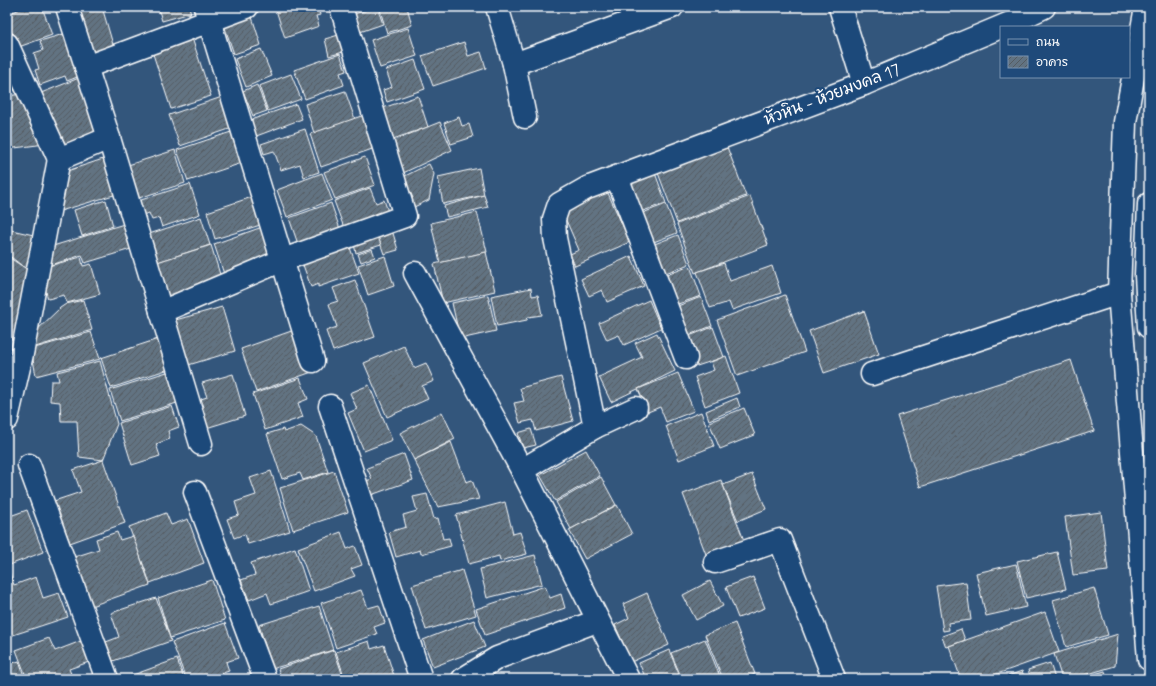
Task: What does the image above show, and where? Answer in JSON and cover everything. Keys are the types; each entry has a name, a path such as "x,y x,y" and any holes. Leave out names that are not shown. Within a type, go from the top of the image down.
{"street":[{"path":"67,7 109,138 202,444"},
{"path":"86,67 207,14 247,7"},
{"path":"161,312 284,260 405,216 341,7"},
{"path":"497,7 514,64 525,116"},
{"path":"514,64 672,7"},
{"path":"840,7 864,84"},
{"name":"หัวหิน - ห้วยมงคล 17","path":"1003,26 1044,7"},
{"path":"1146,7 1125,122 1119,293 1149,659"},
{"path":"207,14 314,361"},
{"name":"หัวหิน - ห้วยมงคล 17","path":"595,427 555,238 554,219 559,204 586,188 864,84 1000,27"},
{"path":"7,44 59,159 15,350 7,419"},
{"path":"59,159 109,138"},
{"path":"617,177 686,358"},
{"path":"1149,204 1146,275 1149,327"},
{"path":"415,274 522,470 597,621 628,679"},
{"path":"872,374 1119,293"},
{"path":"330,406 421,679"},
{"path":"522,470 595,427 636,408"},
{"path":"29,465 107,679"},
{"path":"195,492 265,679"},
{"path":"715,562 780,540 834,679"},
{"path":"463,679 497,658 597,621"}],"building":[{"path":"26,7 42,7 52,35 16,48 7,22 7,14"},
{"path":"74,7 102,7 114,48 89,56"},
{"path":"158,7 189,7 191,13 162,21"},
{"path":"275,7 318,7 320,15 316,16 319,26 285,38"},
{"path":"377,7 383,24 357,33 351,15"},
{"path":"379,7 407,7 412,25 387,33"},
{"path":"252,17 261,45 234,54 224,25"},
{"path":"408,28 417,56 380,68 371,40"},
{"path":"67,33 80,76 67,81 65,76 40,85 35,70 39,69 34,53 43,50 40,41"},
{"path":"342,34 347,51 329,56 325,39"},
{"path":"192,38 211,96 171,109 152,51"},
{"path":"464,42 468,56 481,52 486,68 433,86 422,56"},
{"path":"261,49 272,76 246,87 235,59"},
{"path":"340,54 346,71 340,73 344,85 305,99 294,70"},
{"path":"7,60 20,88 7,92"},
{"path":"415,60 425,89 387,102 383,90 392,87 386,70"},
{"path":"291,74 301,99 268,111 259,86"},
{"path":"79,78 100,134 56,151 36,95"},
{"path":"257,85 267,111 253,116 243,91"},
{"path":"345,91 355,119 314,133 305,104"},
{"path":"22,94 45,144 7,149 7,96"},
{"path":"225,96 235,127 180,146 169,115"},
{"path":"418,96 428,127 393,139 383,108"},
{"path":"296,104 302,119 251,138 245,122"},
{"path":"367,114 378,147 321,167 310,134"},
{"path":"459,117 462,126 469,124 473,137 451,144 444,123"},
{"path":"440,122 452,150 401,174 390,142"},
{"path":"305,129 319,172 304,177 300,164 281,170 274,151 264,154 261,144"},
{"path":"231,132 242,163 188,181 177,150"},
{"path":"727,147 746,196 677,223 658,173"},
{"path":"175,150 185,183 136,199 125,166"},
{"path":"365,157 375,185 335,199 324,172"},
{"path":"106,158 117,194 57,212 64,172"},
{"path":"429,164 434,174 429,200 414,207 410,199 413,198 403,177"},
{"path":"479,168 484,195 443,204 438,177"},
{"path":"322,173 332,200 287,217 277,190"},
{"path":"655,173 666,203 640,212 629,183"},
{"path":"190,184 200,214 162,227 159,218 152,220 149,213 139,216 135,202"},
{"path":"370,188 376,203 384,200 390,217 346,233 334,201"},
{"path":"607,191 630,242 575,266 570,254 579,250 562,211"},
{"path":"258,195 267,223 215,239 207,212"},
{"path":"484,195 488,207 447,217 444,206"},
{"path":"750,196 768,245 695,273 677,224"},
{"path":"106,200 113,226 82,236 74,210"},
{"path":"331,203 341,232 299,247 289,218"},
{"path":"666,204 677,233 651,243 640,214"},
{"path":"477,212 487,252 440,263 431,223"},
{"path":"201,217 210,245 155,263 146,235"},
{"path":"124,224 131,249 85,263 82,255 48,266 53,246"},
{"path":"268,225 279,258 225,277 214,244"},
{"path":"7,229 38,236 30,272 7,254"},
{"path":"392,230 398,250 384,254 377,234"},
{"path":"678,235 689,264 663,274 652,245"},
{"path":"378,237 381,245 356,253 354,244"},
{"path":"211,245 222,281 165,299 154,263"},
{"path":"349,245 359,273 318,287 318,284 311,287 303,265 309,263 308,259"},
{"path":"372,249 375,257 361,262 358,254"},
{"path":"486,252 495,291 443,303 434,264"},
{"path":"7,256 31,272 16,342 7,336"},
{"path":"385,256 394,286 368,295 358,265"},
{"path":"631,256 644,286 607,302 602,290 589,296 581,279"},
{"path":"81,257 83,266 91,264 100,294 67,303 64,295 48,299 43,281 45,267"},
{"path":"724,263 730,281 772,266 781,293 732,310 729,302 710,308 697,272"},
{"path":"690,266 701,296 675,305 664,276"},
{"path":"355,280 375,337 333,351 326,331 337,327 329,304 338,301 333,288"},
{"path":"531,288 532,296 538,295 542,315 528,317 527,320 497,326 491,296"},
{"path":"488,295 496,331 460,339 452,303"},
{"path":"785,295 805,352 737,376 717,320"},
{"path":"701,297 712,326 686,336 675,307"},
{"path":"83,300 92,330 32,348 35,332 60,308 66,304"},
{"path":"649,300 661,328 624,345 619,335 607,340 599,323"},
{"path":"222,307 235,351 185,366 172,321"},
{"path":"864,311 879,354 824,373 809,331"},
{"path":"713,327 724,357 697,366 686,337"},
{"path":"297,329 312,372 256,392 241,349"},
{"path":"91,332 100,359 36,376 31,349"},
{"path":"657,333 675,371 611,402 599,377 642,357 635,343"},
{"path":"158,339 169,369 111,388 101,358"},
{"path":"404,346 414,368 426,363 434,381 422,386 428,399 387,417 364,363"},
{"path":"726,356 739,393 705,406 695,377 714,370 711,362"},
{"path":"1071,360 1094,431 920,487 897,416"},
{"path":"100,361 117,424 103,460 79,457 77,421 61,421 60,402 50,401 51,381 59,381 57,372"},
{"path":"170,371 180,402 120,421 110,390"},
{"path":"678,373 694,411 666,422 660,407 648,412 638,389"},
{"path":"233,374 245,416 203,429 197,409 204,407 201,399 207,397 202,383"},
{"path":"561,377 573,421 536,431 533,420 520,423 514,403 524,401 520,388"},
{"path":"300,378 308,399 298,403 303,417 265,430 253,394"},
{"path":"369,385 392,440 364,451 348,413 357,409 350,393"},
{"path":"737,398 740,407 709,420 706,411"},
{"path":"172,406 179,427 168,431 170,439 156,444 160,456 132,465 119,423"},
{"path":"744,408 755,435 720,449 709,422"},
{"path":"442,412 455,439 414,460 400,433"},
{"path":"701,412 714,446 679,460 666,426"},
{"path":"301,426 316,436 328,472 303,480 300,473 282,479 267,434 283,429 284,432"},
{"path":"531,429 536,445 523,448 518,433"},
{"path":"451,442 466,482 472,480 479,499 438,507 414,460"},
{"path":"586,450 600,476 555,501 540,475"},
{"path":"404,454 413,480 371,495 366,481 372,479 367,468"},
{"path":"103,460 125,523 70,543 54,501 81,492 73,470"},
{"path":"271,471 290,531 248,544 245,534 234,538 227,519 239,515 235,502 256,495 250,478"},
{"path":"334,471 348,512 293,530 280,488"},
{"path":"752,474 766,509 738,521 723,485"},
{"path":"601,477 616,505 571,529 556,502"},
{"path":"721,480 745,543 707,557 683,494"},
{"path":"427,494 434,519 438,518 443,539 449,538 451,546 421,554 420,550 396,557 389,532 406,527 403,515 417,511 413,497"},
{"path":"505,502 513,534 520,532 527,554 500,561 499,556 469,564 456,515"},
{"path":"617,505 632,534 585,559 569,530"},
{"path":"27,510 43,552 7,566 7,517"},
{"path":"1101,512 1108,571 1073,575 1065,517"},
{"path":"166,513 171,525 188,519 204,563 150,583 129,527"},
{"path":"117,532 120,540 133,536 150,585 91,606 74,557 99,549 96,539"},
{"path":"341,532 347,549 355,546 362,565 351,569 355,576 314,591 298,548"},
{"path":"295,548 309,591 271,604 267,593 249,600 241,580 255,575 251,563"},
{"path":"1057,552 1066,589 1026,598 1017,561"},
{"path":"535,555 542,584 487,598 480,569"},
{"path":"1016,564 1026,607 986,616 976,573"},
{"path":"462,570 476,615 426,630 412,585"},
{"path":"7,571 9,571 14,585 36,577 43,598 59,593 68,617 10,636 7,627"},
{"path":"753,577 765,608 738,618 726,587"},
{"path":"212,580 225,620 170,638 158,598"},
{"path":"710,581 723,606 696,620 683,595"},
{"path":"966,582 971,620 948,623 949,630 943,631 936,586"},
{"path":"545,586 550,598 561,594 565,608 485,635 476,609"},
{"path":"1094,588 1108,635 1066,647 1053,600"},
{"path":"361,590 368,608 379,605 385,623 374,627 377,634 336,648 321,603"},
{"path":"647,593 669,645 631,662 615,625 629,618 623,604"},
{"path":"156,598 171,641 113,661 106,642 119,637 111,613"},
{"path":"319,606 333,650 272,669 259,625"},
{"path":"1045,612 1059,652 983,679 961,679 949,646"},
{"path":"474,620 485,647 433,667 423,640"},
{"path":"225,623 238,658 226,662 229,671 205,679 186,679 172,642"},
{"path":"735,623 755,674 743,679 723,679 705,635"},
{"path":"961,629 965,640 946,647 942,636"},
{"path":"1118,634 1115,666 1071,679 1062,679 1054,654"},
{"path":"49,638 55,651 81,641 89,662 69,669 72,676 65,679 27,679 16,650"},
{"path":"705,639 721,679 682,679 671,653"},
{"path":"369,641 371,649 384,645 395,679 345,679 336,652"},
{"path":"334,650 344,679 282,679 278,669"},
{"path":"669,650 681,679 646,679 639,663"},
{"path":"177,659 184,679 122,679"},
{"path":"19,661 25,679 7,679 7,665"},
{"path":"1050,663 1055,679 1031,679 1028,670"},
{"path":"1022,671 1025,679 1002,678"},
{"path":"1105,671 1107,679 1078,679"}]}
